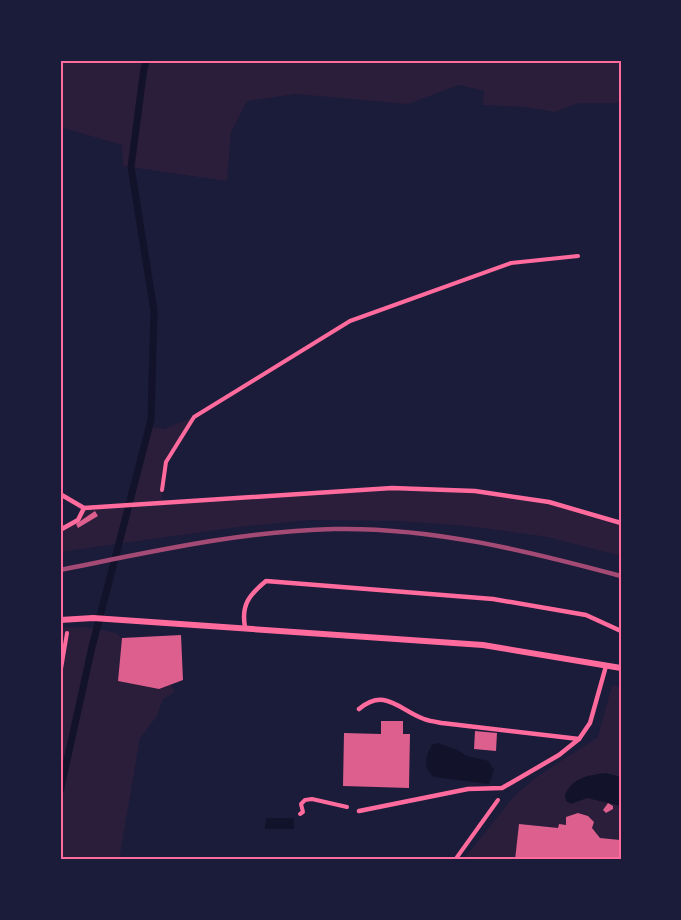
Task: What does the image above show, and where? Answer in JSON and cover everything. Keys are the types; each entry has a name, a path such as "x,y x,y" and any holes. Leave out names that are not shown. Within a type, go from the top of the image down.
{"street":[{"path":"60,620 115,619 483,645 621,668"}],"lane":[{"path":"60,494 84,508 392,488 475,491 549,502 621,523"},
{"path":"60,530 78,520 84,508"},
{"path":"245,627 243,613 249,595 267,582 494,599 586,615 621,631"},
{"path":"359,811 468,789 502,788 559,755 579,739 590,723 606,666"},
{"path":"359,709 372,699 382,700 423,719 442,723 579,739"}],"path":[{"path":"160,502 166,462 194,417 350,321 511,262 578,256"},
{"path":"60,632 68,634 60,675"},
{"path":"455,860 511,782"},
{"path":"300,814 303,812 302,804 305,800 312,799 359,811"}],"shaded area":[{"path":"60,60 621,60 621,103 579,103 555,112 525,107 483,105 484,91 459,85 408,104 296,94 247,101 231,132 227,181 123,166 122,145 60,127"},
{"path":"194,417 166,462 161,502 357,489 474,491 549,504 621,523 621,556 548,537 467,526 399,521 310,520 238,527 60,552 60,530 78,520 84,508 129,502 150,427 164,429"},
{"path":"86,627 116,633 122,638 118,681 159,689 171,685 175,692 163,699 157,716 140,738 119,860 60,860 60,628"},
{"path":"612,685 621,687 621,860 463,860 515,795 538,776 598,737"},
{"path":"438,743 458,750 466,756 488,761 494,770 489,784 434,777 428,770 427,758 432,745"},
{"path":"606,773 621,777 621,806 587,798 571,804 566,801 565,795 568,789 576,781 587,776"},
{"path":"266,818 294,818 294,829 265,829"}],"building":[{"path":"95,511 98,516 78,528 76,524"},
{"path":"181,635 183,680 159,689 118,681 122,638"},
{"path":"381,721 403,721 403,734 410,734 409,788 343,786 344,733 381,734"},
{"path":"475,731 497,733 496,751 474,749"},
{"path":"608,803 613,806 613,809 606,813 603,810"},
{"path":"578,813 588,816 594,822 592,828 600,838 620,840 621,860 515,860 519,824 558,828 559,824 566,825 566,817"}],"waterway":[{"path":"60,792 92,647 151,420 154,311 131,167 147,60"}],"railway":[{"path":"60,570 231,538 300,531 370,529 479,542 621,576"}]}
